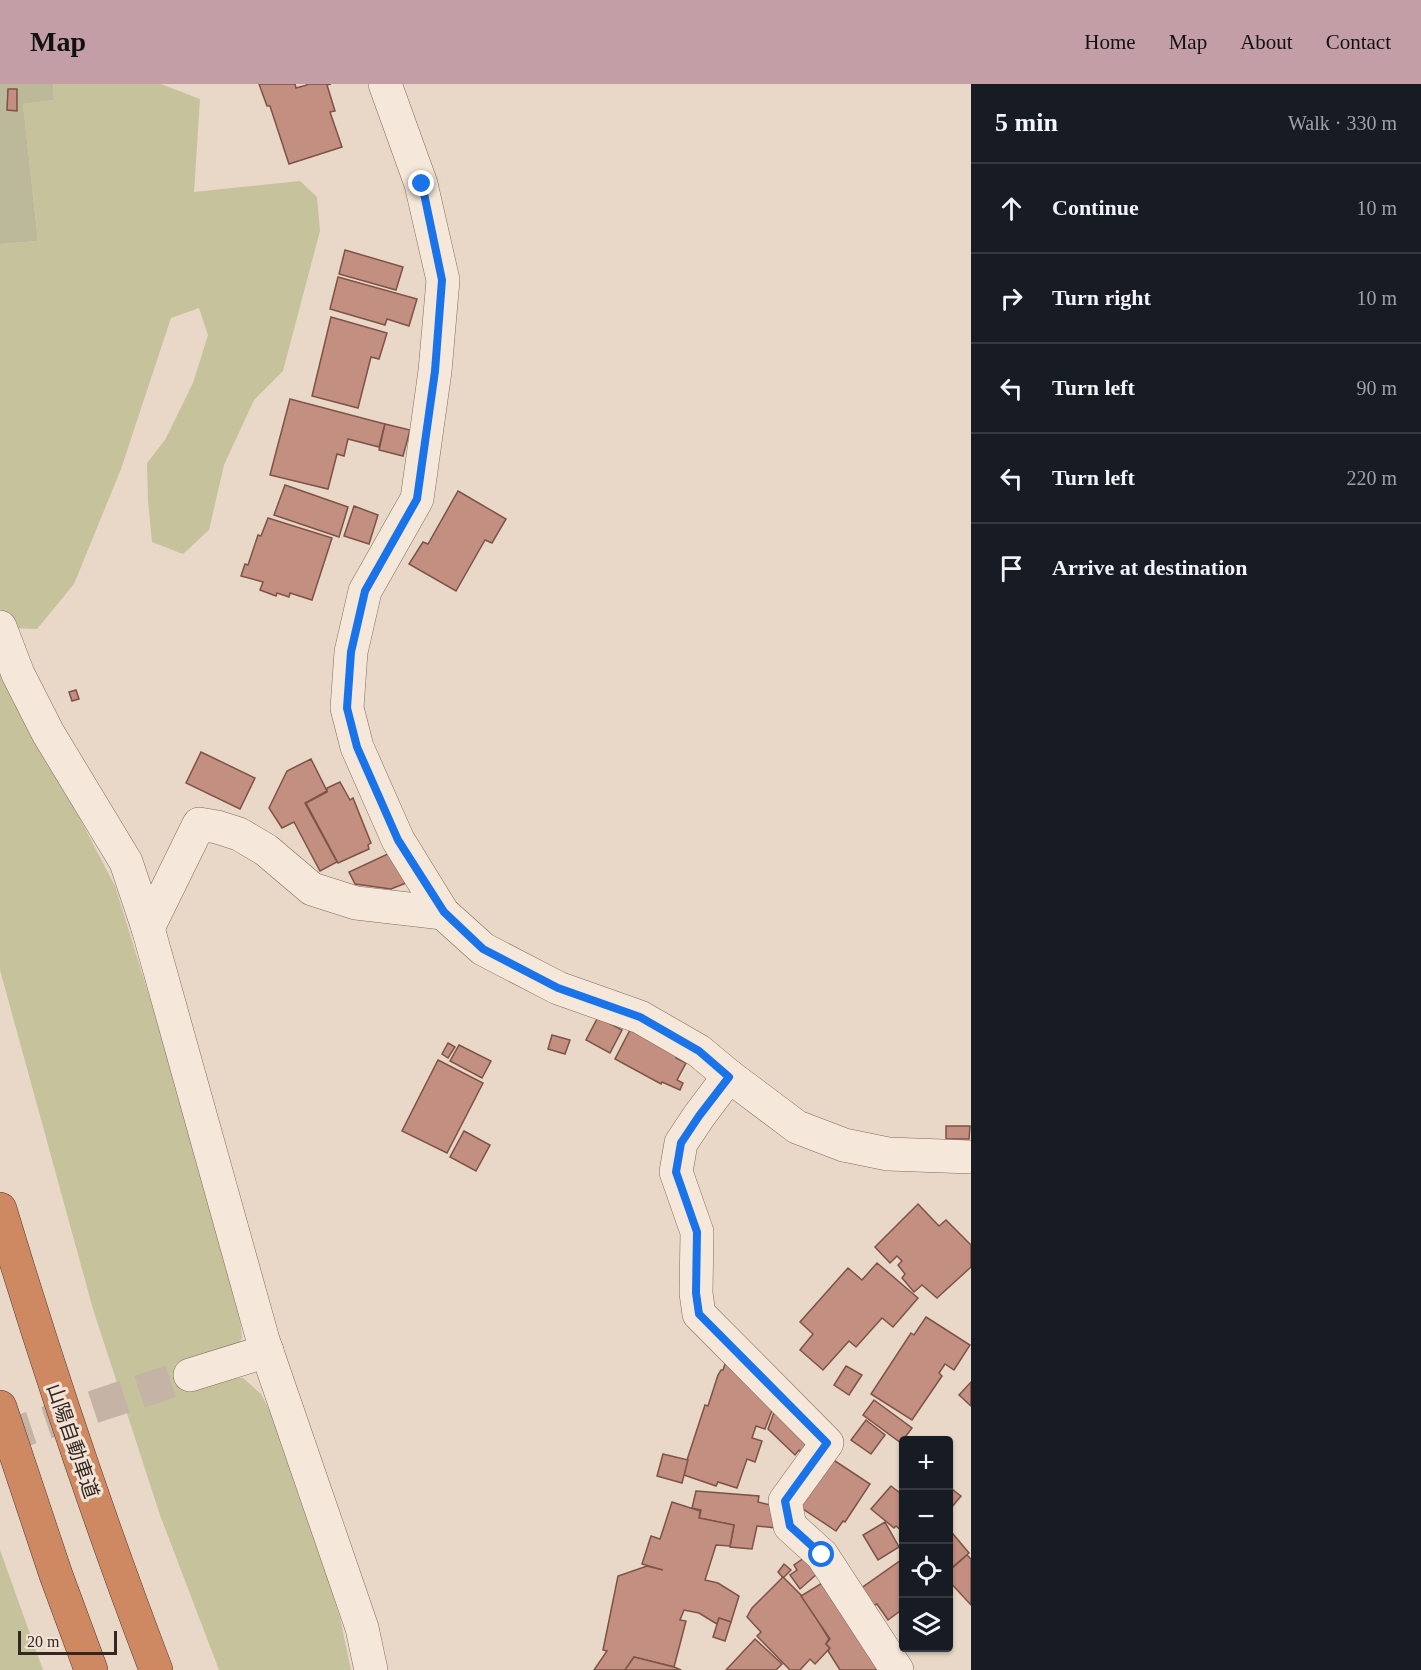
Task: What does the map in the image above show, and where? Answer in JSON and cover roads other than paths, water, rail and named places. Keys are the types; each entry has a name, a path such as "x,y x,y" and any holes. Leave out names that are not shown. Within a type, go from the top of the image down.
{"highway":[{"name":"山陽自動車道","path":"0,1209 42,1349 111,1553 156,1670"},
{"path":"0,1407 56,1575 91,1670"}],"street":[{"path":"385,84 422,184 442,280 434,382 417,499 365,591 351,652 347,708 357,747 398,840 444,912 483,949 558,988 640,1017 699,1051 729,1077 797,1127 844,1145 888,1154 971,1157"},
{"path":"0,627 18,674 48,733 126,862 148,928 267,1351 362,1628 371,1670"},
{"path":"148,928 199,824 239,834 266,850 312,889 356,903 444,912"},
{"path":"729,1077 681,1143 676,1172 697,1232 696,1293 699,1314 827,1443 785,1501 790,1526 822,1555 897,1670"},
{"path":"190,1375 267,1351"}],"tunnel":[{"path":"0,1438 190,1375"}]}
